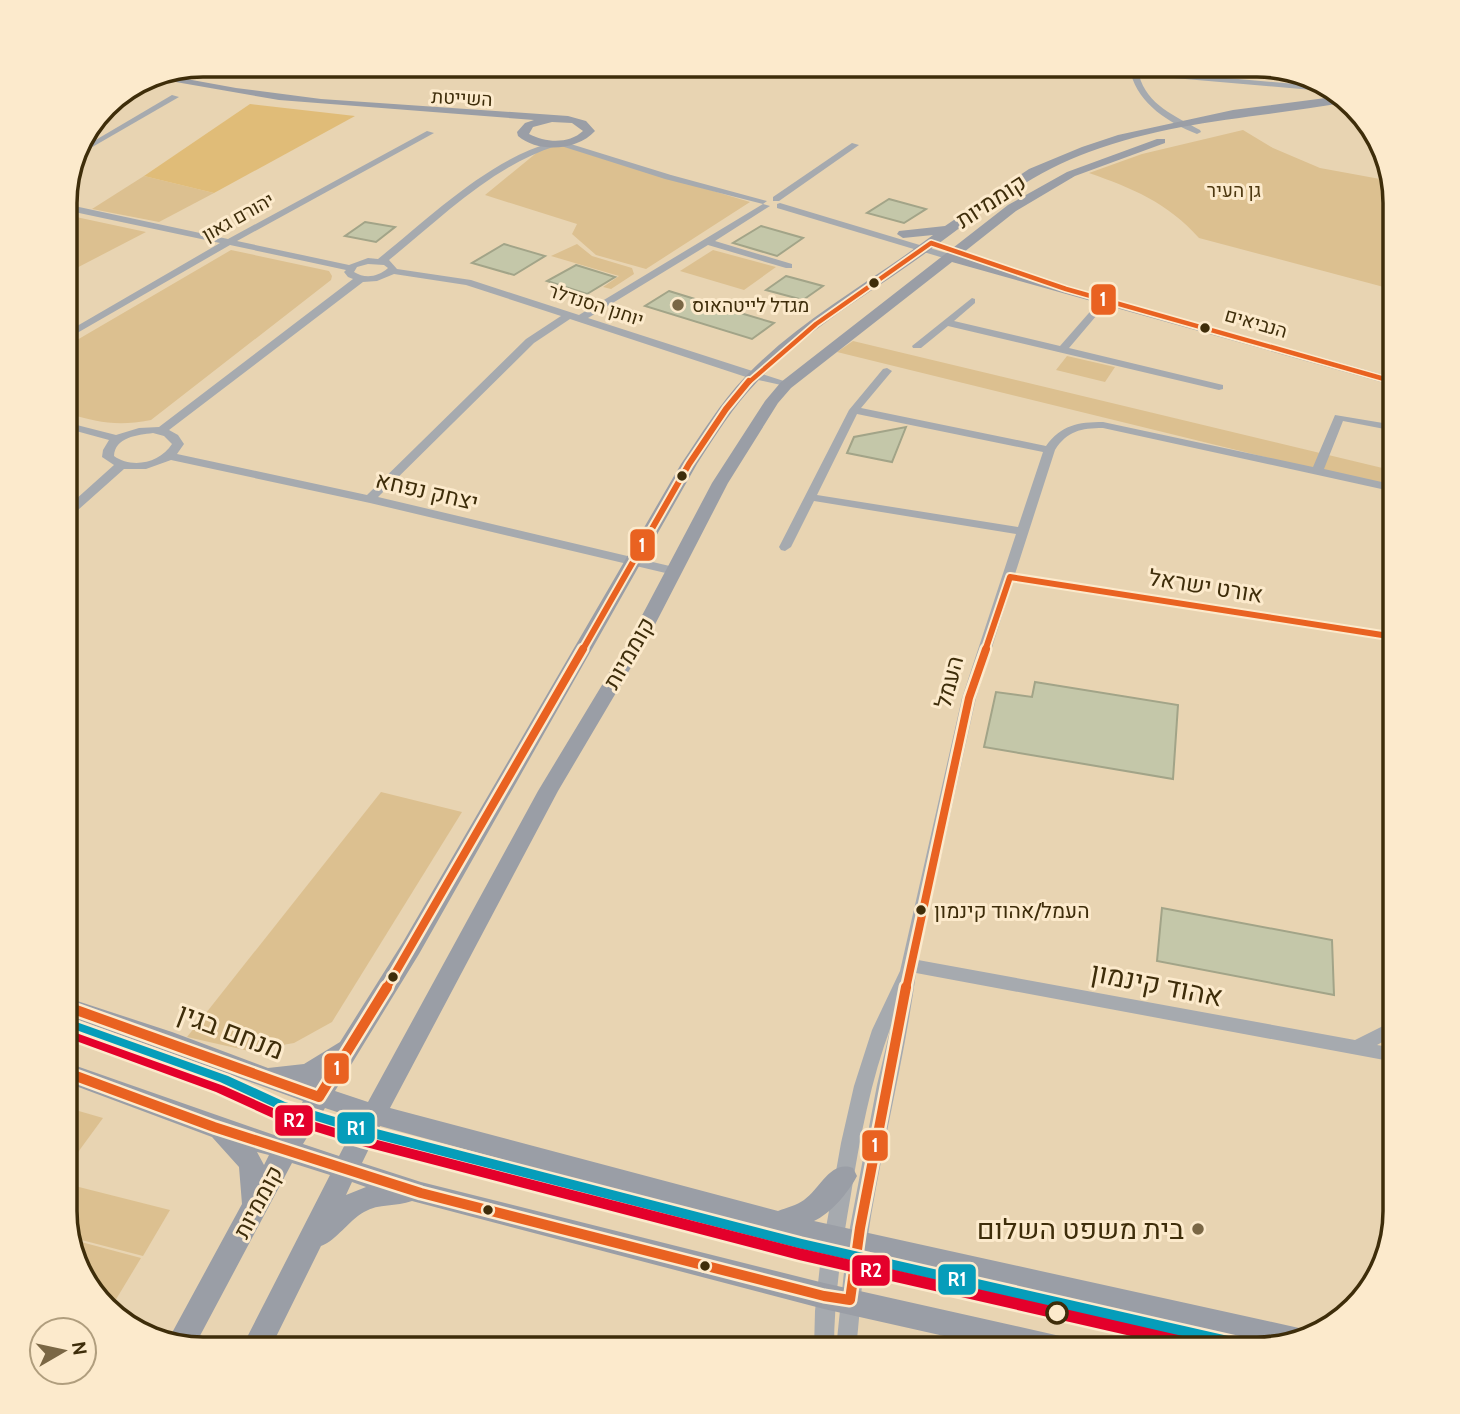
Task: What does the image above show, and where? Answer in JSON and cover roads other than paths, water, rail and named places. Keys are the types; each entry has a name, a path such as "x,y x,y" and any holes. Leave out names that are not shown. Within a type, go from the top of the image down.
{"main road":[{"name":"השייטת","path":"176,80 309,102 500,113 584,124 589,131 587,135"},
{"name":"השייטת","path":"168,82 302,105 501,117 516,122 526,134 557,144"},
{"name":"קוממיות","path":"185,1336 285,1151 411,948 689,464 753,376 818,322 982,204 1051,164 1118,139 1182,123 1331,101"},
{"name":"קוממיות","path":"261,1337 374,1114 548,792 637,642 736,456 772,401 786,385 1012,208 1071,174 1151,143 1198,132 1341,109"},
{"path":"526,134 535,123 552,120"},
{"path":"557,144 587,135"},
{"path":"902,263 897,236 947,230"},
{"path":"931,273 984,264 974,250 972,240"},
{"name":"הנביאים","path":"926,246 1066,289 1383,379"},
{"name":"מנחם בגין","path":"77,1010 374,1114 846,1241 1275,1336"},
{"path":"258,1075 286,1077 313,1072 328,1063 356,1037"},
{"path":"77,1076 214,1127 421,1193 837,1298 1008,1337"},
{"path":"214,1127 250,1158 256,1180 254,1211"},
{"path":"777,1223 813,1209 844,1176"},
{"path":"302,1253 339,1213 354,1202 390,1192 421,1193"}],"street":[{"path":"1135,77 1136,87 1144,97 1157,108 1198,132"},
{"path":"1189,77 1307,88"},
{"path":"90,147 175,97"},
{"name":"יהורם גאון","path":"77,330 228,242 430,133"},
{"path":"526,134 531,144 528,152"},
{"path":"587,135 585,141 589,145 636,168"},
{"path":"380,261 482,183 528,152 557,144 572,145 636,168 764,204 778,203 926,246"},
{"path":"778,203 855,145"},
{"path":"370,499 530,341 708,242 764,204"},
{"path":"77,210 351,268 361,262 380,261 391,265 392,271 382,277 360,279 351,275 351,268"},
{"path":"708,242 789,266"},
{"name":"יוחנן הסנדלר","path":"392,271 468,282 786,385"},
{"path":"161,431 360,279"},
{"path":"1062,350 1105,300"},
{"path":"917,346 972,301"},
{"path":"946,322 1219,387"},
{"path":"785,547 854,410 887,371"},
{"path":"854,410 1049,450"},
{"path":"1383,426 1339,417 1317,471 1383,485"},
{"name":"העמל","path":"837,1298 846,1241 902,1015 909,965 969,698 1049,450 1058,435 1071,427 1103,425 1317,471"},
{"path":"77,428 118,439"},
{"path":"141,431 161,431 170,434 178,444 169,456 145,465 121,465 113,462 107,451 118,439 141,431"},
{"name":"יצחק נפחא","path":"169,456 370,499 674,571"},
{"path":"77,504 121,465"},
{"path":"808,498 1024,532"},
{"name":"אורט ישראל","path":"1010,577 1383,635"},
{"name":"העמל","path":"846,1241 844,1176 867,1071 886,1010 909,965"},
{"name":"אהוד קינמון","path":"909,965 1383,1053"},
{"path":"1356,1048 1383,1033"},
{"path":"827,1337 837,1298 846,1241"},
{"path":"837,1298 844,1337"}],"place":[{"name":"מגדל לייטהאוס","path":"678,305"},
{"name":"העמל/אהוד קינמון","path":"921,910"},
{"name":"בית משפט השלום","path":"1198,1229"}],"park label":[{"name":"גן העיר","path":"1234,190"}]}
